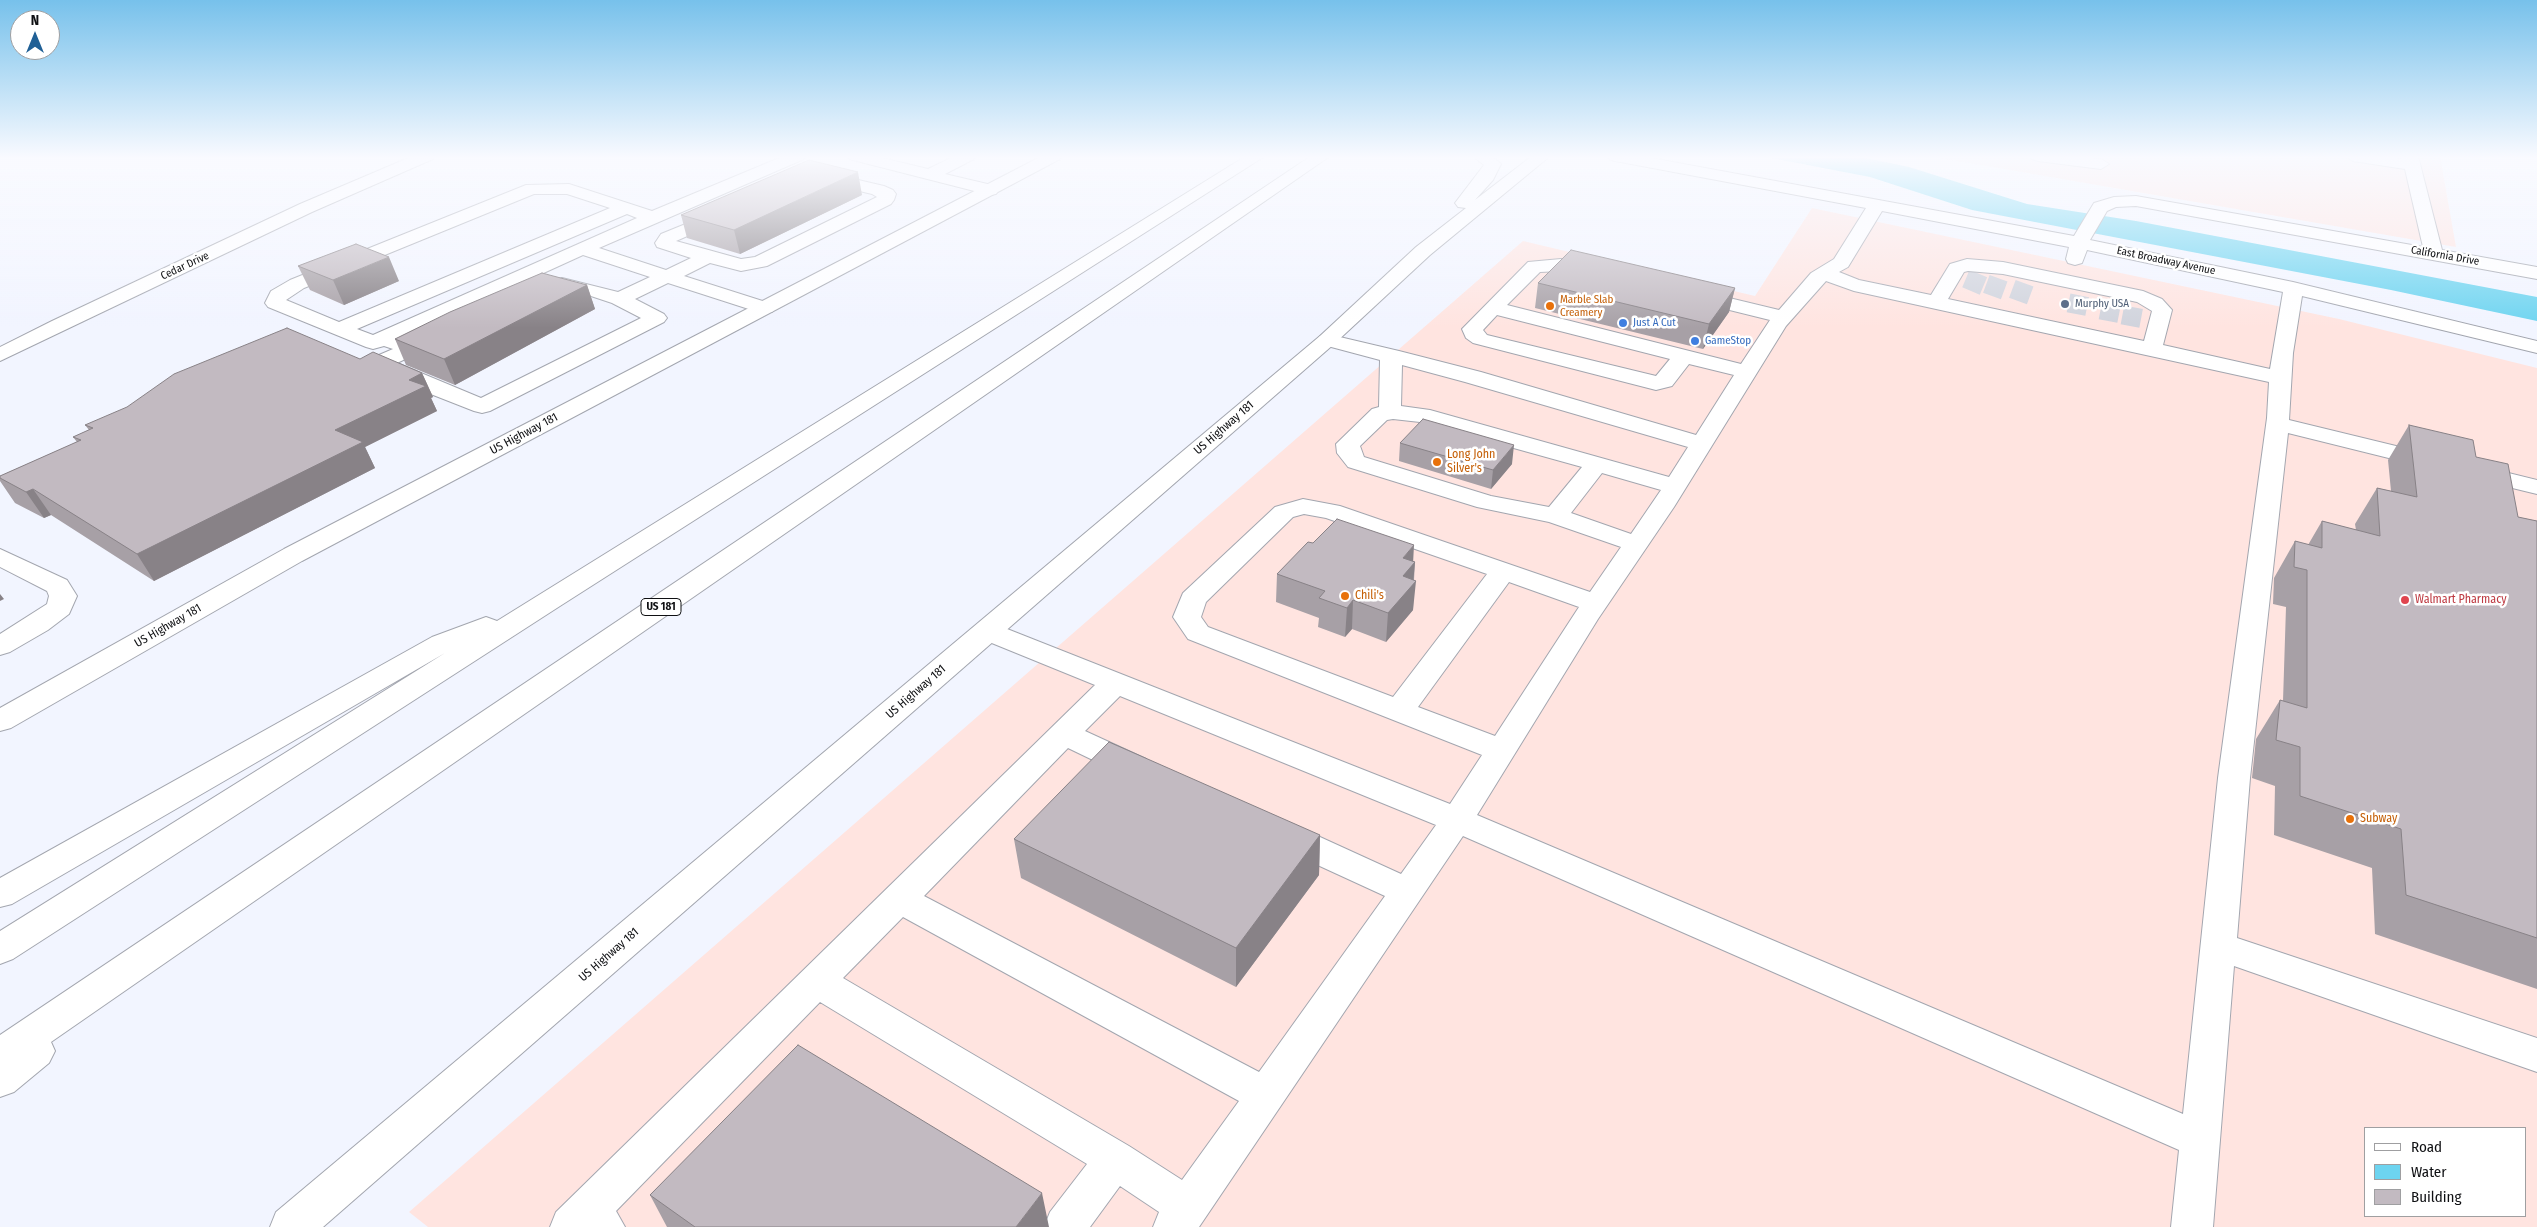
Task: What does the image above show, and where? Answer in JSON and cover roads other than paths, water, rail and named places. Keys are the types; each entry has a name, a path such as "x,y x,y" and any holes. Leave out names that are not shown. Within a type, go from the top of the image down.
{"main road":[{"name":"Cedar Drive","path":"0,355 295,213"},
{"path":"470,213 297,284 278,295 275,302 373,343 662,213"},
{"path":"339,329 614,213"},
{"path":"642,213 653,217"},
{"path":"722,213 667,238 664,243 741,265 760,262 858,213"},
{"name":"US Highway 181","path":"0,722 292,555 945,213"},
{"path":"0,949 550,600 1166,213"},
{"name":"US 181","path":"0,1056 1238,213"},
{"path":"1422,251 1455,213"},
{"name":"US Highway 181","path":"298,1225 1327,340 1422,251 1470,213"},
{"path":"817,981 1115,1159 1181,1217 1457,820 1596,603 1675,486 1784,317 1824,273 1841,263 1872,213"},
{"name":"East Broadway Avenue","path":"1928,213 2082,238 2537,347"},
{"path":"2077,287 2082,238 2091,213"},
{"name":"California Drive","path":"2209,213 2537,273"},
{"path":"2424,213 2434,254"},
{"path":"582,249 764,308"},
{"path":"619,299 708,257"},
{"path":"1609,276 1561,265 1535,266 1472,328 1474,334 1480,339 1656,384 1664,381 1684,356"},
{"path":"1936,302 1957,268 1967,266 1980,270 2001,272 2021,294 2074,323 2110,313 2135,300 2155,302 2162,310 2152,348"},
{"path":"1824,273 1854,285 1936,302 1967,300 1989,304 2021,294 2077,287 2110,313 2128,334 2152,348 2281,378"},
{"path":"383,338 420,346 380,363 403,375 482,406 657,318 619,299 562,284 535,295"},
{"path":"2192,1227 2236,769 2278,424 2282,353 2293,288"},
{"path":"1677,292 1784,317"},
{"path":"1493,308 1747,372"},
{"path":"1327,340 1473,377 1702,444"},
{"path":"1390,356 1390,413"},
{"path":"1636,544 1555,516 1486,502 1356,462 1349,453 1348,444 1380,414 1422,415 1675,486"},
{"path":"2278,424 2537,487"},
{"path":"1555,516 1597,464"},
{"path":"1501,750 1198,633 1187,617 1193,599 1284,512 1303,506 1331,511 1596,603"},
{"path":"0,557 58,586 63,596 59,608 38,624 0,646"},
{"path":"1399,711 1503,571"},
{"path":"0,894 442,643 550,600"},
{"path":"987,631 1457,820 2200,1140"},
{"path":"587,1222 817,981 1115,683"},
{"path":"1064,734 1163,780"},
{"path":"1263,825 1407,891"},
{"path":"899,899 1265,1095"},
{"path":"0,1080 199,922"},
{"path":"2218,946 2537,1055"},
{"path":"1065,1227 1115,1159"}],"water":[{"path":"1989,213 2086,213 2537,297 2537,321 2391,290"}],"tunnel":[{"path":"1971,291 1979,272"},
{"path":"1992,296 1999,277"},
{"path":"2018,301 2025,282"},
{"path":"2076,314 2080,294"},
{"path":"2108,321 2112,301"},
{"path":"2130,326 2134,305"}],"place":[{"name":"Murphy USA","path":"2065,304"},
{"name":"Marble Slab Creamery","path":"1550,306"},
{"name":"Just A Cut","path":"1623,323"},
{"name":"GameStop","path":"1695,341"},
{"name":"Long John Silver's","path":"1437,462"},
{"name":"Chili's","path":"1345,596"},
{"name":"Walmart Pharmacy","path":"2405,600"},
{"name":"Subway","path":"2350,819"}]}
